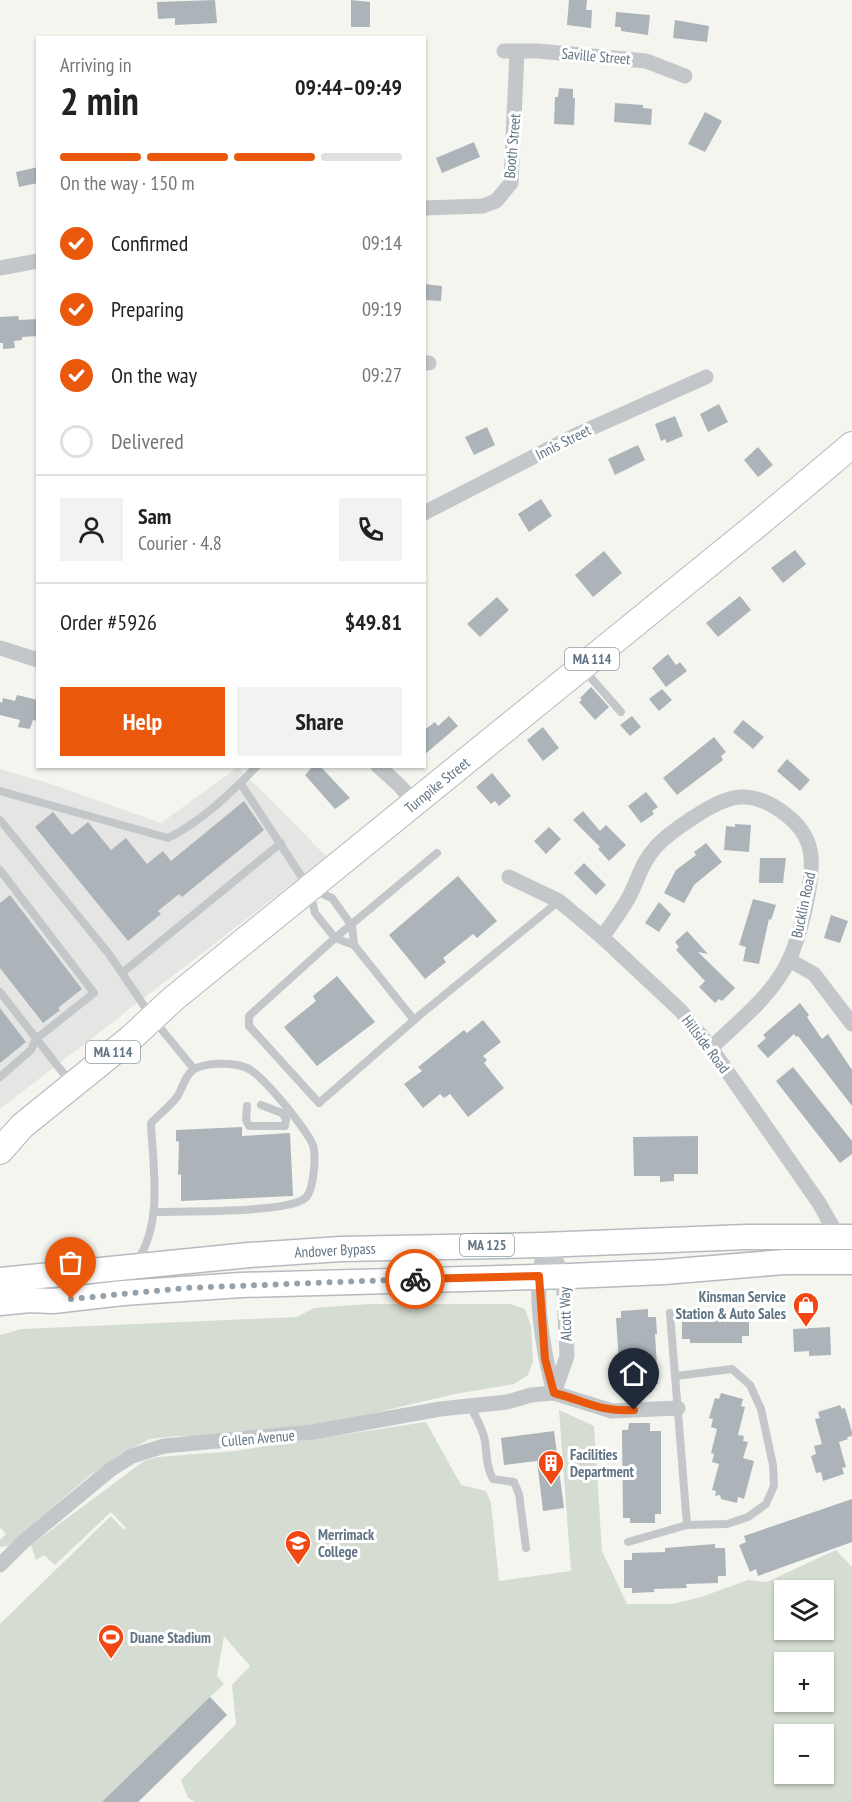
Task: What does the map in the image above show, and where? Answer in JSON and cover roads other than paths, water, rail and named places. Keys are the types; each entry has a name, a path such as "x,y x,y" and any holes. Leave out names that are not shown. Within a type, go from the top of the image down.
{"highway":[{"name":"Turnpike Street","path":"0,1151 11,1128 73,1086 173,999 582,668 852,445"}],"main road":[{"name":"Andover Bypass","path":"4,1279 341,1249 746,1237 846,1237"},
{"name":"Andover Bypass","path":"0,1303 29,1300 53,1301 196,1287 664,1272 784,1262 849,1262"},
{"name":"MA 125","path":"0,1314 28,1309 53,1301"}],"street":[{"name":"Saville Street","path":"510,51 646,61 685,76"},
{"name":"Booth Street","path":"426,208 483,206 496,201 511,183 510,51"},
{"path":"0,268 36,261"},
{"name":"Innis Street","path":"426,512 578,434 706,377"},
{"path":"0,648 36,659"},
{"path":"380,768 415,803"},
{"name":"Bucklin Road","path":"602,937 632,892 640,869 655,848 674,831 722,800 740,797 757,798 772,804 802,829 810,848 812,869 809,890 789,960 766,996 711,1048"},
{"name":"Hillside Road","path":"509,877 559,901 602,937 681,1011 711,1048 819,1203 846,1237 849,1262"},
{"path":"789,960 814,975 852,1024"},
{"name":"Alcott Way","path":"547,1244 564,1275 567,1356 554,1393"},
{"name":"Alcott Way","path":"547,1244 539,1276 545,1359 554,1393"},
{"path":"554,1393 612,1411 678,1408"},
{"name":"Cullen Avenue","path":"0,1565 23,1542 93,1482 124,1461 147,1450 181,1443 235,1441 312,1432 399,1415 554,1393"}],"lane":[{"path":"582,668 621,712"},
{"path":"0,790 168,838 184,830 241,784 255,768"},
{"path":"241,784 309,888 315,913 335,938 354,945 414,1020"},
{"path":"0,820 194,1069"},
{"path":"122,974 281,843"},
{"path":"437,853 335,938 249,1016 249,1026 319,1103 414,1020 559,901"},
{"path":"0,870 94,993 36,1039 31,1050 0,1077"},
{"path":"309,888 332,898 352,926 354,945"},
{"path":"0,992 73,1086"},
{"path":"134,1267 146,1246 154,1212 151,1123 177,1096 185,1079 194,1069 218,1064 247,1067 261,1078 314,1145 312,1190 304,1199 291,1204 235,1210 154,1212"},
{"path":"247,1106 246,1119 249,1126 285,1126 286,1119 282,1113 275,1108 261,1105"},
{"path":"670,1313 687,1525"},
{"path":"628,1542 687,1525 727,1524 748,1517 766,1504 774,1486 773,1466 761,1409 750,1385 732,1369 676,1376"},
{"path":"470,1406 485,1439 489,1472 493,1479 514,1482 519,1494 526,1548"}],"place":[{"name":"Kinsman Service Station & Auto Sales","path":"806,1328"},
{"name":"Facilities Department","path":"551,1486"},
{"name":"Merrimack College","path":"298,1566"},
{"name":"Duane Stadium","path":"111,1660"}]}
